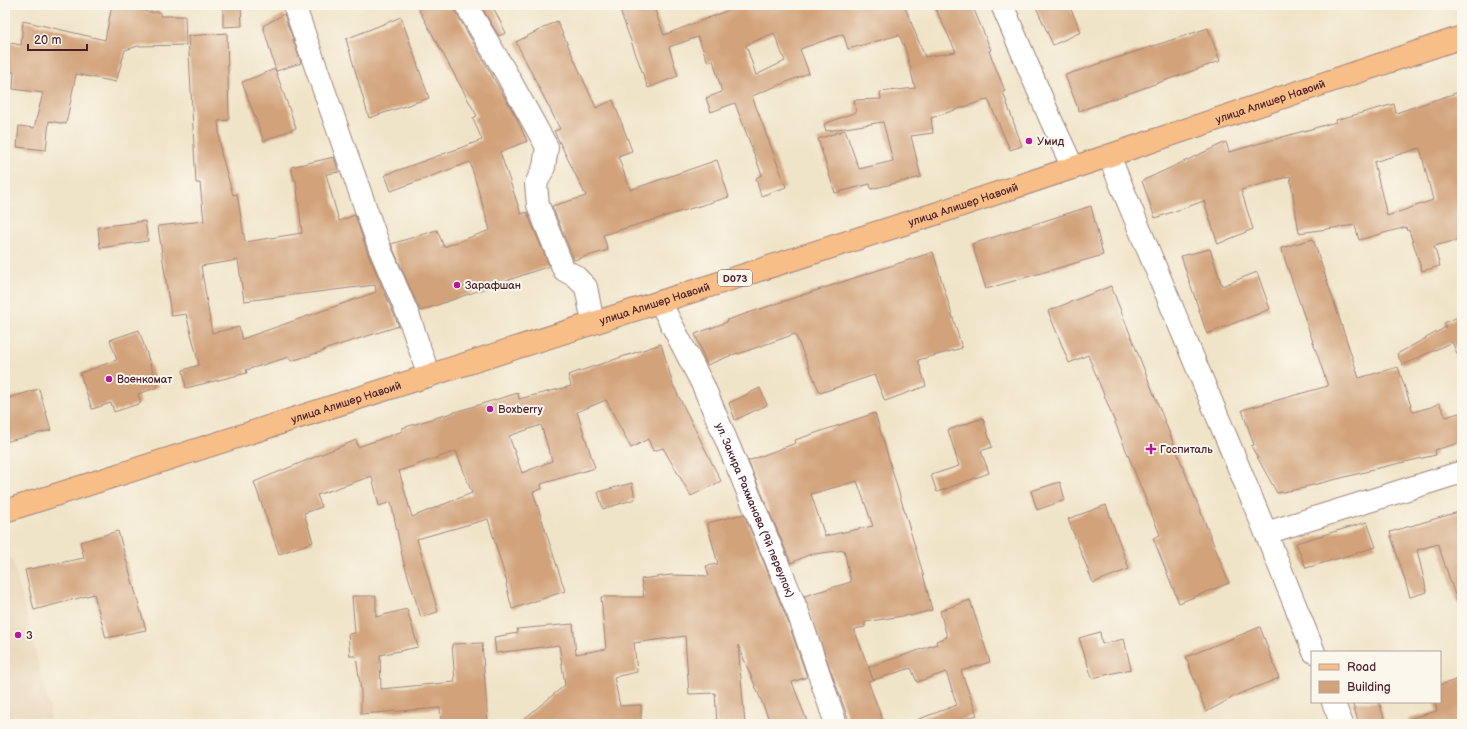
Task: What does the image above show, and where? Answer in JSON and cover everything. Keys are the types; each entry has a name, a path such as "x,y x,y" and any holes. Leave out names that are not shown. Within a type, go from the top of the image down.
{"main road":[{"name":"улица Алишер Навоий","path":"5,511 938,213 1462,37"}],"street":[{"path":"294,5 380,249 409,317 429,376"},
{"path":"466,5 547,147 544,167 536,184 538,205 564,270 575,276 586,287 593,323"},
{"path":"1002,5 1073,168"},
{"path":"1109,156 1314,651"},
{"name":"ул. Закира Рахманова (9й переулок)","path":"660,302 703,385 730,449 799,615 836,724"},
{"path":"1266,533 1462,472"},
{"path":"1334,703 1342,724"}],"shaded area":[{"name":"3","path":"12,558 50,709 50,724 5,724 5,560"}],"building":[{"path":"112,5 146,5 145,12 160,12 160,16 185,16 186,45 138,46 125,50 116,82 76,74 66,124 49,121 46,150 17,147 19,126 34,128 43,93 13,89 14,72 5,71 5,42 21,45 23,21 105,40"},
{"path":"223,5 241,5 242,26 223,27"},
{"path":"418,5 454,5 455,11 516,117 527,141 500,152 521,214 527,212 549,266 420,311 391,244 437,230 444,247 490,230 470,162 391,191 385,175 482,140 473,118 477,116 419,10"},
{"path":"480,5 492,5 506,33 499,36"},
{"path":"618,5 653,5 664,35 742,5 904,5 925,57 956,52 934,5 972,5 991,50 989,51 1005,91 1003,92 1022,146 1010,150 988,99 931,118 933,133 911,136 921,177 871,189 870,184 835,193 818,139 845,130 859,169 893,161 883,122 826,131 824,124 856,112 854,100 881,99 880,92 915,88 906,51 899,35 848,49 843,34 800,49 809,73 752,96 786,187 761,196 756,178 762,175 735,103 711,112 706,98 722,92 713,60 708,62 698,37 669,47 678,76 648,88","holes":["774,33 785,61 756,75 746,45"]},
{"path":"1035,5 1069,5 1081,32 1053,45"},
{"path":"284,14 301,63 276,71 263,26"},
{"path":"401,17 429,98 369,118 346,39"},
{"path":"557,21 596,108 613,100 632,151 618,156 630,190 717,160 729,197 603,235 608,250 574,260 552,206 586,196 554,131 560,129 516,42"},
{"path":"1208,28 1220,61 1079,111 1065,75"},
{"path":"227,33 229,120 218,121 221,153 233,195 237,194 245,242 302,233 296,180 294,180 291,167 334,157 339,172 326,174 339,221 355,215 368,254 399,326 291,361 289,357 246,370 247,373 186,388 183,370 199,365 186,314 171,316 158,226 204,221 200,183 196,183 188,36","holes":["238,260 244,301 375,285 376,292 242,339 239,327 212,333 201,266"]},
{"path":"275,69 296,128 264,141 242,82"},
{"path":"1462,91 1462,239 1434,246 1440,266 1422,271 1409,230 1407,231 1406,227 1359,240 1355,225 1299,233 1290,176 1241,190 1253,229 1218,244 1204,201 1155,218 1142,181 1226,142 1229,152 1394,104 1396,113","holes":["1420,148 1433,200 1387,216 1374,162"]},
{"path":"1091,206 1103,255 986,289 972,244"},
{"path":"145,221 148,241 100,248 98,227"},
{"path":"1313,239 1359,378 1398,367 1413,412 1439,403 1446,417 1462,412 1462,442 1435,450 1436,455 1369,470 1305,488 1277,493 1251,446 1254,445 1242,410 1328,386 1281,248"},
{"path":"1210,249 1222,286 1257,272 1270,309 1207,334 1181,256"},
{"path":"933,252 962,348 918,360 926,386 885,401 874,375 820,393 795,334 738,354 737,353 707,365 695,334 727,322 727,320"},
{"name":"Госпиталь","path":"1111,286 1229,583 1179,603 1153,538 1160,535 1088,355 1069,363 1048,311"},
{"path":"1462,315 1462,365 1452,342 1403,365 1397,354 1446,327 1444,323"},
{"path":"139,330 158,387 138,394 141,403 114,412 111,403 92,409 80,373 117,360 110,340"},
{"path":"661,344 673,385 721,481 691,496 663,448 653,451 648,439 631,448 606,400 577,412 595,468 541,484 542,489 533,492 565,591 512,609 507,583 488,519 417,539 438,612 421,617 403,560 391,502 379,506 372,476 317,495 322,507 304,513 313,542 279,554 254,482 356,440 358,447 403,431 402,428 518,393 519,399 571,386 568,375","holes":["541,425 552,461 522,473 509,436","456,451 472,493 412,517 399,471"]},
{"path":"760,388 767,405 735,420 729,403"},
{"path":"39,389 51,430 5,442 5,399"},
{"path":"875,413 922,570 932,610 910,616 865,622 865,627 854,629 873,680 868,681 884,724 850,724 804,596 851,582 844,550 808,555 791,563 748,461 796,443 795,440","holes":["857,481 873,526 825,536 811,494"]},
{"path":"983,418 992,447 981,451 989,473 937,492 931,475 959,466 948,430"},
{"path":"1060,482 1065,500 1037,510 1031,491"},
{"path":"632,483 635,499 603,509 598,492"},
{"path":"1106,505 1129,569 1093,583 1068,519"},
{"path":"1462,511 1462,606 1459,607 1438,544 1417,550 1427,592 1410,597 1390,532"},
{"path":"744,514 787,619 807,677 792,682 808,724 771,724 738,645 745,724 717,724 715,693 689,694 685,636 634,643 637,672 614,677 620,706 641,705 641,724 518,724 565,685 559,645 496,653 494,637 518,633 517,629 573,624 576,654 606,649 601,597 644,597 641,579 671,575 709,576 706,566 718,564 707,523"},
{"path":"1367,522 1376,547 1306,568 1296,543"},
{"path":"118,531 146,630 106,638 94,594 34,610 25,570 84,558 80,542"},
{"path":"352,596 376,596 376,617 407,609 418,647 380,655 381,689 455,682 452,644 482,643 488,724 441,724 440,708 361,714 361,691 356,656 350,656 348,634 355,633"},
{"path":"970,600 990,662 961,671 977,715 949,724 911,724 911,722 957,705 946,672 917,682 911,668 873,680 869,667 937,644 936,641 947,637 940,611"},
{"path":"1260,627 1279,678 1232,697 1206,712 1186,657"},
{"path":"1100,632 1102,644 1124,639 1131,669 1092,678 1079,638"},
{"path":"1462,678 1462,724 1409,724 1408,719 1437,711 1435,703 1441,703 1441,685"},
{"path":"1352,703 1379,703 1386,724 1359,724"}],"place":[{"name":"Умид","path":"1029,141"},
{"name":"Зарафшан","path":"457,285"},
{"name":"Военкомат","path":"109,379"},
{"name":"Boxberry","path":"490,409"},
{"name":"Госпиталь","path":"1151,449"},
{"name":"3","path":"18,635"}]}
